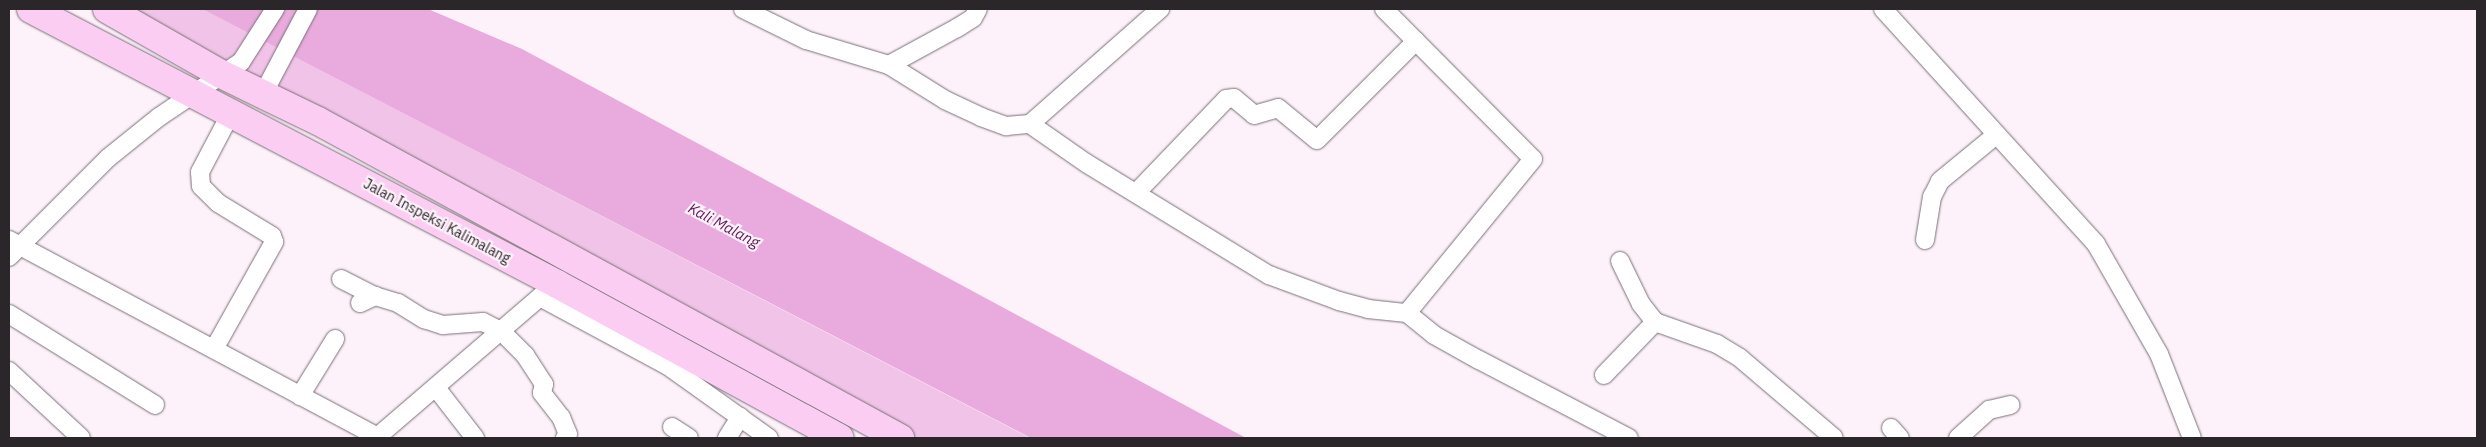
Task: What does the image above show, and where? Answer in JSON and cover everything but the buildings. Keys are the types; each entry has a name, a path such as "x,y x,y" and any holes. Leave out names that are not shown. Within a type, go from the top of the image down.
{"main road":[{"name":"Jalan Inspeksi Kalimalang","path":"31,9 194,96 231,113 548,290 827,435"},
{"path":"107,9 221,74 269,84 900,438"}],"street":[{"path":"275,9 249,55 221,74 194,96 159,117 108,158 13,248 214,349 377,437 437,389 548,290 668,366 769,438"},
{"path":"269,84 308,9"},
{"path":"743,9 764,14 806,40 889,65 944,100 1006,126 1030,124 1160,9"},
{"path":"889,65 957,28 972,18 978,9"},
{"path":"1384,9 1533,159 1407,313"},
{"path":"1883,9 1918,44 1996,135 2096,244 2160,354 2192,438"},
{"path":"1136,193 1226,99 1234,98 1254,115 1278,108 1317,140 1416,41"},
{"path":"214,349 274,242 272,236 218,203 201,186 200,172 231,113"},
{"path":"1030,124 1086,164 1136,193 1204,237 1296,287 1368,309 1407,313 1434,335 1630,438"},
{"path":"1925,240 1932,196 1940,181 1996,135"},
{"path":"1620,261 1641,304 1655,322 1717,344 1740,358 1834,438"},
{"path":"341,280 367,299 398,303 424,319 443,325 483,322 501,332 525,355 544,384 542,393 561,417 568,434 565,438"},
{"path":"9,314 155,405"},
{"path":"1604,375 1655,322"},
{"path":"300,396 335,339"},
{"path":"9,371 71,435"},
{"path":"437,389 475,438"},
{"path":"1958,438 1989,410 2010,405"},
{"path":"727,438 740,417"},
{"path":"672,427 688,438"}],"shaded area":[{"path":"107,9 202,9 1030,438 900,438"}],"water":[{"path":"202,9 428,9 522,49 1246,438 1031,438"}],"waterway":[{"name":"Kali Malang","path":"324,12 704,215"}]}
